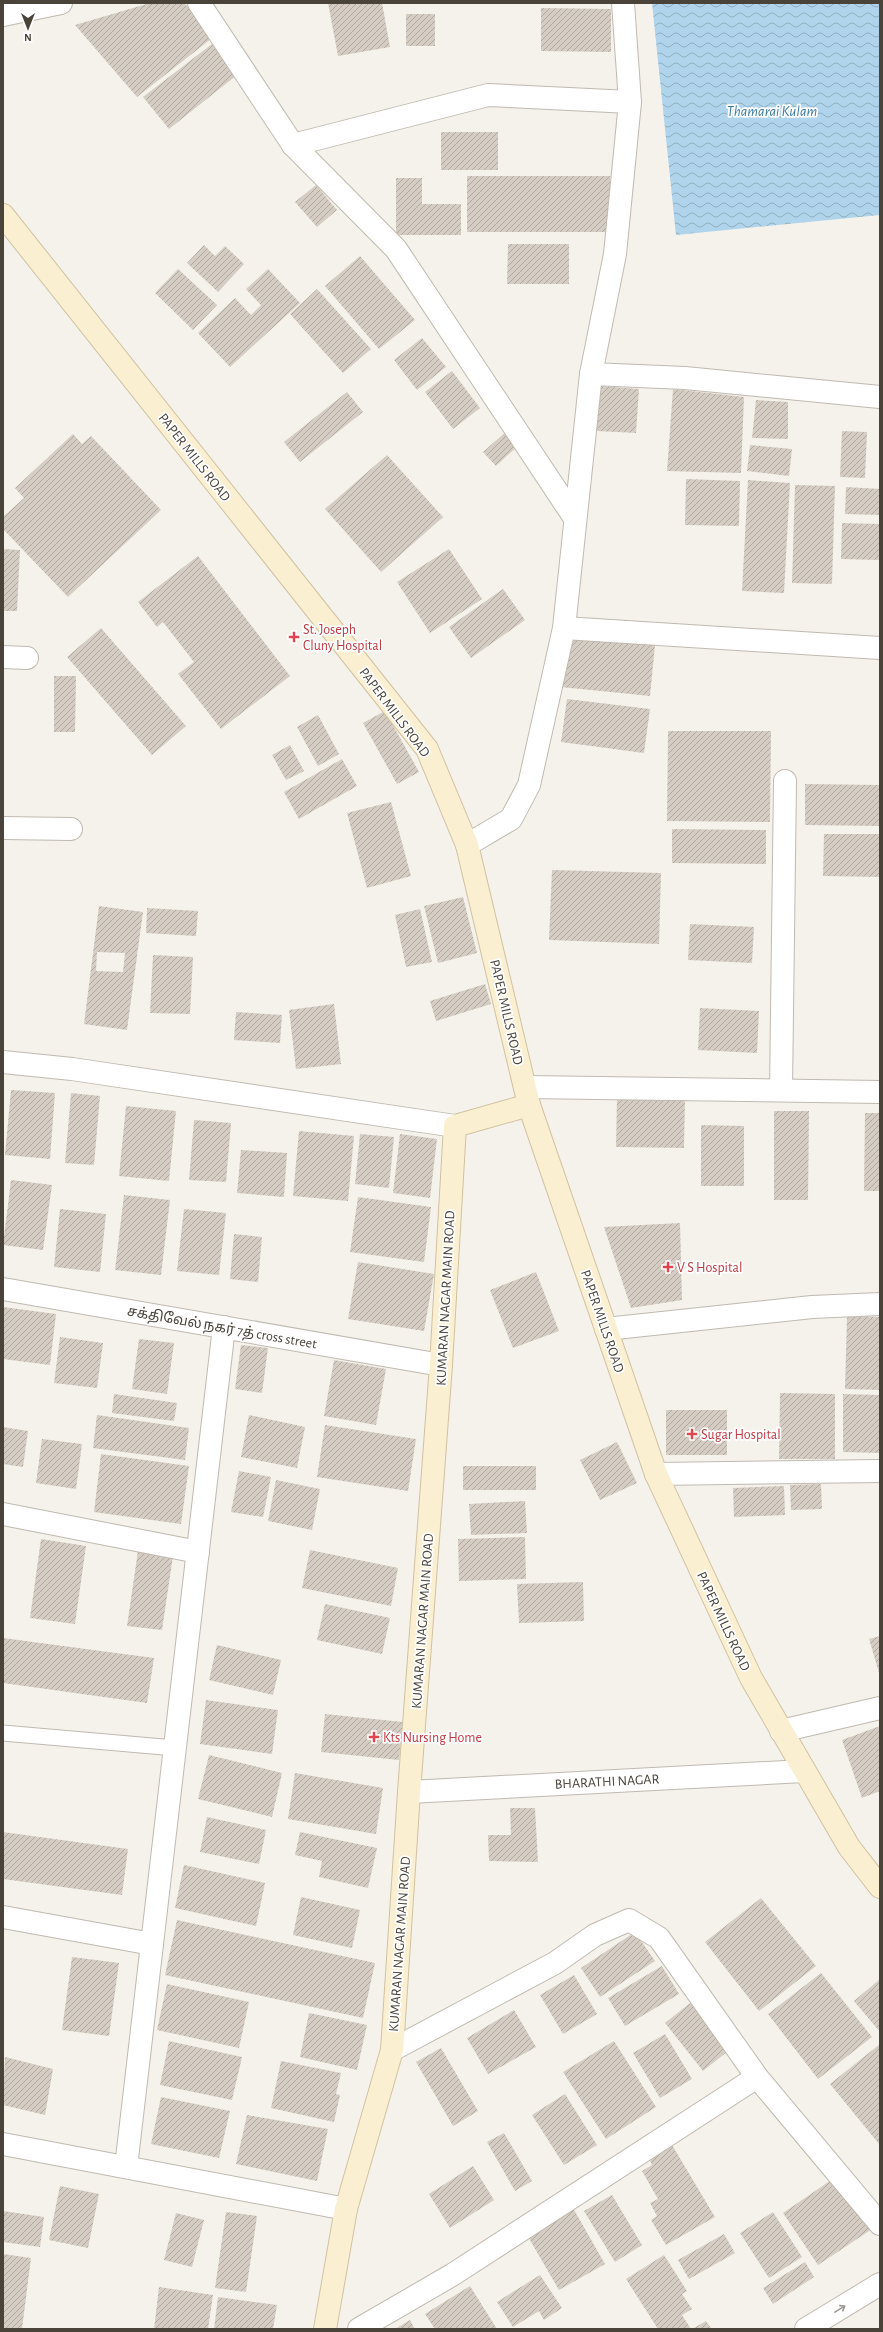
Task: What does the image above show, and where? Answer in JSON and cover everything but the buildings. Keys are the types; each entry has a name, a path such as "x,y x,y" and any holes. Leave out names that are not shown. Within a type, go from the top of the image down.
{"main road":[{"name":"PAPER MILLS ROAD","path":"3,215 427,749 467,845 527,1096 656,1474 750,1678 849,1847 880,1887"},
{"path":"455,1126 527,1096"},
{"name":"KUMARAN NAGAR MAIN ROAD","path":"325,2329 346,2209 392,2050 409,1792 442,1365 455,1126"}],"street":[{"path":"3,15 61,3"},
{"path":"199,3 293,145 396,249 574,517"},
{"path":"467,845 511,819 529,785 564,628 574,517 591,374 615,254 630,102 622,3"},
{"path":"293,145 488,95 630,102"},
{"path":"591,374 685,378 880,397"},
{"path":"564,628 880,648"},
{"path":"3,657 27,658"},
{"path":"781,1090 785,781"},
{"path":"3,828 71,829"},
{"path":"3,1062 72,1069 455,1126"},
{"path":"527,1096 781,1090 880,1092"},
{"name":"சக்திவேல் நகர் 7த் cross street","path":"3,1289 442,1365"},
{"path":"606,1329 812,1306 880,1304"},
{"path":"126,2168 224,1327"},
{"path":"656,1474 880,1471"},
{"path":"3,1514 198,1552"},
{"path":"781,1731 880,1708"},
{"name":"BHARATHI NAGAR","path":"409,1792 804,1771"},
{"path":"3,1917 152,1944"},
{"path":"392,2050 555,1962 595,1935 629,1920 659,1938 757,2077 880,2224"},
{"path":"359,2329 452,2275 757,2077"},
{"path":"3,2144 346,2209"},
{"path":"806,2329 880,2284"}],"lane":[{"path":"3,1733 175,1748"}],"water":[{"name":"Thamarai Kulam","path":"652,3 880,3 880,215 676,235"}],"place":[{"name":"St. Joseph Cluny Hospital","path":"294,637"},
{"name":"V S Hospital","path":"668,1267"},
{"name":"Sugar Hospital","path":"692,1434"},
{"name":"Kts Nursing Home","path":"374,1737"}]}
